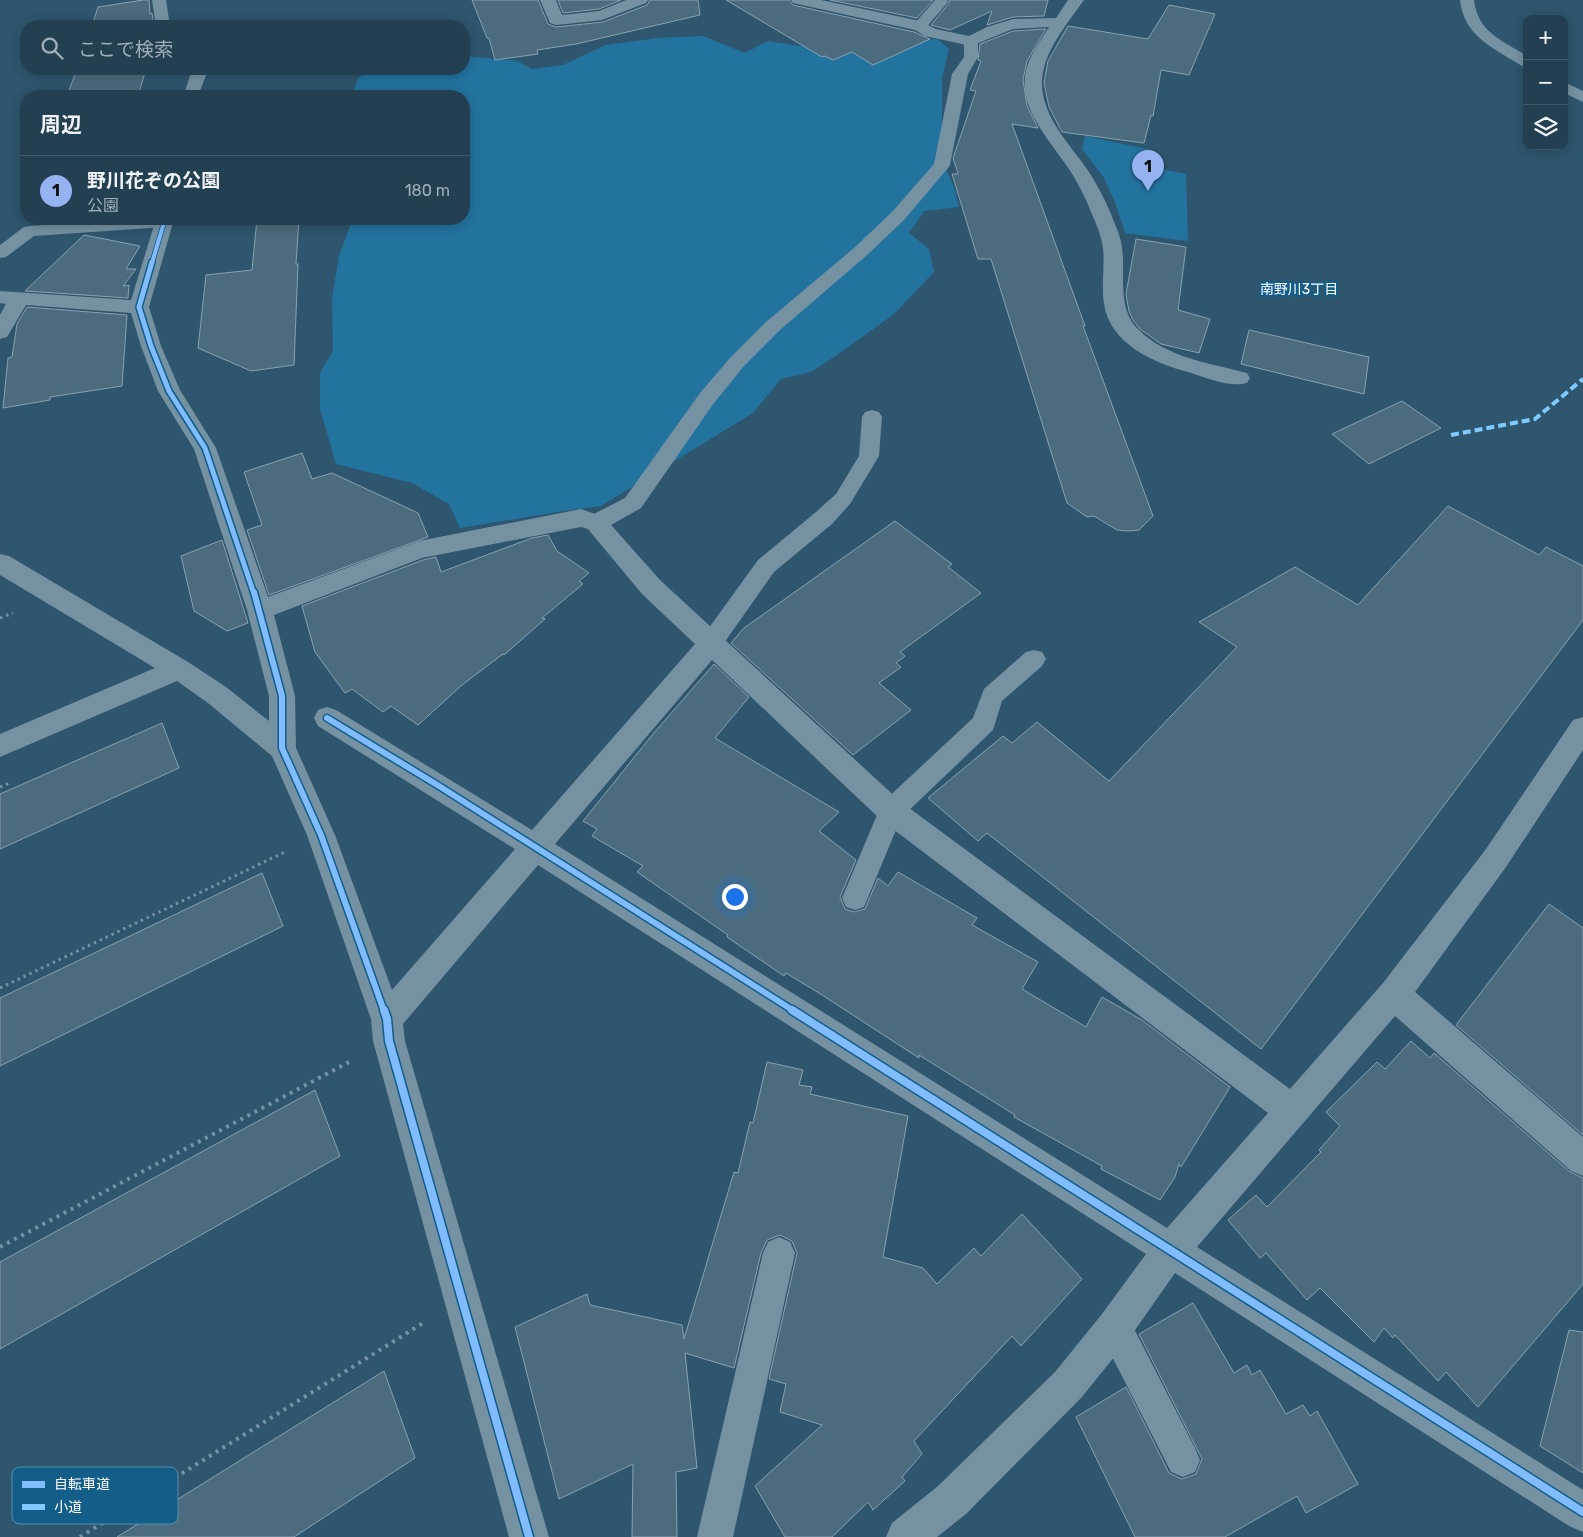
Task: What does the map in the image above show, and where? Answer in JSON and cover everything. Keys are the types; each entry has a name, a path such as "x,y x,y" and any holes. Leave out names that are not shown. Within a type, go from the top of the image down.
{"street":[{"path":"548,0 556,20 602,15 640,0"},
{"path":"799,0 920,26 931,33 971,41 990,30 1006,26 1032,21 1059,23"},
{"path":"1076,0 1059,23 1035,67 1035,102 1049,131 1080,171 1103,214 1112,241 1114,300 1120,323 1144,347 1181,363 1239,378"},
{"path":"163,225 140,307 150,346 169,391 204,448 260,610 282,696 282,748 321,835 388,1030 524,1534"},
{"path":"0,332 10,297 140,307"},
{"path":"260,610 419,550 581,518 596,523 651,587 891,811 1292,1111"},
{"path":"0,563 179,669 217,695 282,748"},
{"path":"388,1030 535,848 711,643"},
{"path":"0,746 179,669"},
{"path":"327,718 1583,1512"},
{"path":"906,1537 952,1500 1068,1385 1115,1327 1170,1251 1394,994 1496,858 1583,728"},
{"path":"1394,994 1583,1159"}],"lane":[{"path":"159,0 162,20"},
{"path":"1467,0 1468,9 1478,32 1523,60"},
{"path":"920,26 941,2"},
{"path":"596,523 633,503 707,398 737,362 773,326 860,252 898,216 942,165 960,74 971,57 971,41"},
{"path":"194,90 199,75"},
{"path":"1568,89 1583,97"},
{"path":"0,252 30,231 110,225"},
{"path":"711,643 766,566 824,518 848,492 869,456 872,417"},
{"path":"855,898 891,811 984,723 992,696 1034,659"},
{"path":"715,1537 779,1253"},
{"path":"1115,1327 1183,1460"}],"path":[{"path":"0,988 321,835"},
{"path":"0,1247 388,1030"},
{"path":"178,1476 462,1299"},
{"path":"80,1537 101,1524"}],"shaded area":[{"path":"703,36 745,53 768,41 799,46 848,46 937,39 949,49 942,78 942,159 954,187 959,207 924,211 909,233 929,249 934,272 894,314 837,355 811,372 781,379 753,413 601,506 460,528 449,504 412,483 336,464 320,409 320,373 333,351 332,299 339,256 350,225 470,225 470,90 354,90 359,77 364,75 470,75 470,57 517,61 532,69 563,65 606,45 658,38"},
{"path":"1085,136 1152,150 1147,166 1186,174 1188,241 1125,233 1116,205 1104,178 1082,149"}],"building":[{"path":"149,0 150,14 152,13 153,20 94,20 98,7"},
{"path":"472,0 538,0 548,24 556,27 603,22 647,5 650,0 698,0 700,15 576,44 537,50 538,54 495,60 489,38 487,38"},
{"path":"558,0 621,0 599,9 563,13"},
{"path":"726,0 789,0 793,5 914,32 930,39 873,65 852,52 833,60 825,56 822,57"},
{"path":"830,0 933,0 917,18"},
{"path":"949,0 1048,0 1044,16 1013,17 987,25 992,11 950,30 931,25 949,3"},
{"path":"1169,5 1215,14 1189,75 1161,70 1153,116 1151,115 1144,143 1062,132 1049,107 1044,83 1048,61 1068,26 1148,39"},
{"path":"1046,29 1027,61 1023,80 1027,106 1038,128 1012,124 1085,326 1083,326 1153,516 1139,530 1117,530 1094,516 1087,517 1067,503 991,259 978,259 952,174 958,174 953,158 976,91 970,90 981,61 978,60 980,44 1013,31"},
{"path":"75,75 144,75 140,90 69,90"},
{"path":"256,225 299,225 294,365 251,371 198,348 206,275 252,270"},
{"path":"84,235 140,246 126,269 136,269 123,286 129,285 128,298 25,291"},
{"path":"1136,239 1186,247 1178,310 1210,319 1199,353 1161,344 1140,329 1133,320 1129,311 1126,294"},
{"path":"27,307 127,315 122,386 50,397 50,400 3,408 8,358 12,357 17,324"},
{"path":"1249,330 1369,357 1364,394 1241,364"},
{"path":"1402,401 1441,428 1369,464 1332,434"},
{"path":"302,453 312,479 332,473 418,513 428,537 269,595 247,530 262,525 244,472"},
{"path":"1448,506 1539,555 1546,547 1583,566 1583,620 1261,1049 987,833 978,841 928,798 1003,736 1012,743 1037,722 1109,781 1237,647 1199,622 1295,567 1358,605"},
{"path":"895,521 952,564 948,567 981,593 900,652 905,656 896,663 901,667 879,683 911,710 853,755 731,643 744,628"},
{"path":"548,535 557,551 589,573 579,581 583,584 542,618 545,619 504,655 462,685 418,725 391,706 383,712 352,689 345,693 315,652 302,606 423,560 436,557 441,572 532,538"},
{"path":"222,540 248,623 227,631 194,611 181,556"},
{"path":"714,664 749,697 715,738 839,812 819,831 856,860 840,897 845,909 854,912 865,909 878,878 888,886 898,872 977,918 972,925 1038,962 1022,989 1086,1027 1102,997 1142,1020 1230,1087 1181,1167 1179,1164 1175,1177 1160,1200 1101,1169 1102,1166 1014,1117 1015,1115 919,1055 919,1058 786,973 784,976 637,872 643,866 592,836 597,829 583,821 653,734"},
{"path":"162,723 179,768 0,849 0,794"},
{"path":"262,873 283,926 0,1066 0,998"},
{"path":"1549,904 1583,928 1583,1135 1456,1025"},
{"path":"1411,1041 1430,1058 1434,1053 1570,1172 1583,1178 1583,1284 1478,1407 1446,1372 1438,1381 1395,1335 1393,1338 1384,1328 1374,1342 1320,1288 1307,1300 1266,1253 1260,1258 1228,1220 1256,1195 1267,1207 1321,1152 1319,1150 1340,1126 1326,1112 1377,1062 1385,1069"},
{"path":"767,1062 803,1070 799,1085 812,1087 810,1094 908,1116 883,1257 923,1268 937,1284 974,1248 981,1256 1022,1214 1082,1279 1021,1346 1012,1336 914,1441 922,1454 902,1477 905,1481 873,1510 868,1502 832,1537 785,1537 755,1486 822,1425 780,1412 786,1384 769,1379 797,1253 792,1241 780,1235 767,1240 761,1253 734,1368 685,1353 697,1468 676,1472 677,1537 632,1537 633,1464 559,1499 515,1327 587,1294 590,1305 682,1325 684,1339 734,1172 738,1173 750,1122 753,1123"},
{"path":"315,1090 340,1156 0,1349 0,1262"},
{"path":"1193,1303 1234,1373 1247,1365 1252,1375 1260,1370 1286,1414 1303,1405 1310,1416 1317,1411 1358,1484 1306,1513 1297,1496 1225,1537 1135,1537 1076,1417 1126,1387 1169,1473 1182,1479 1196,1474 1202,1459 1139,1334"},
{"path":"1569,1330 1583,1332 1583,1473 1540,1446"},
{"path":"384,1371 415,1458 294,1537 117,1537 138,1524 178,1524 178,1499"}],"marked path":[{"path":"1451,435 1535,419 1583,379"}],"cycle path":[{"path":"163,225 139,307 151,346 169,391 205,448 260,610 282,696 282,748 321,835 387,1019 389,1041 529,1537"},
{"path":"327,718 439,786 1583,1512"}],"place":[{"name":"野川花ぞの公園","path":"1148,191"}],"district":[{"name":"南野川3丁目","path":"1299,289"}]}
